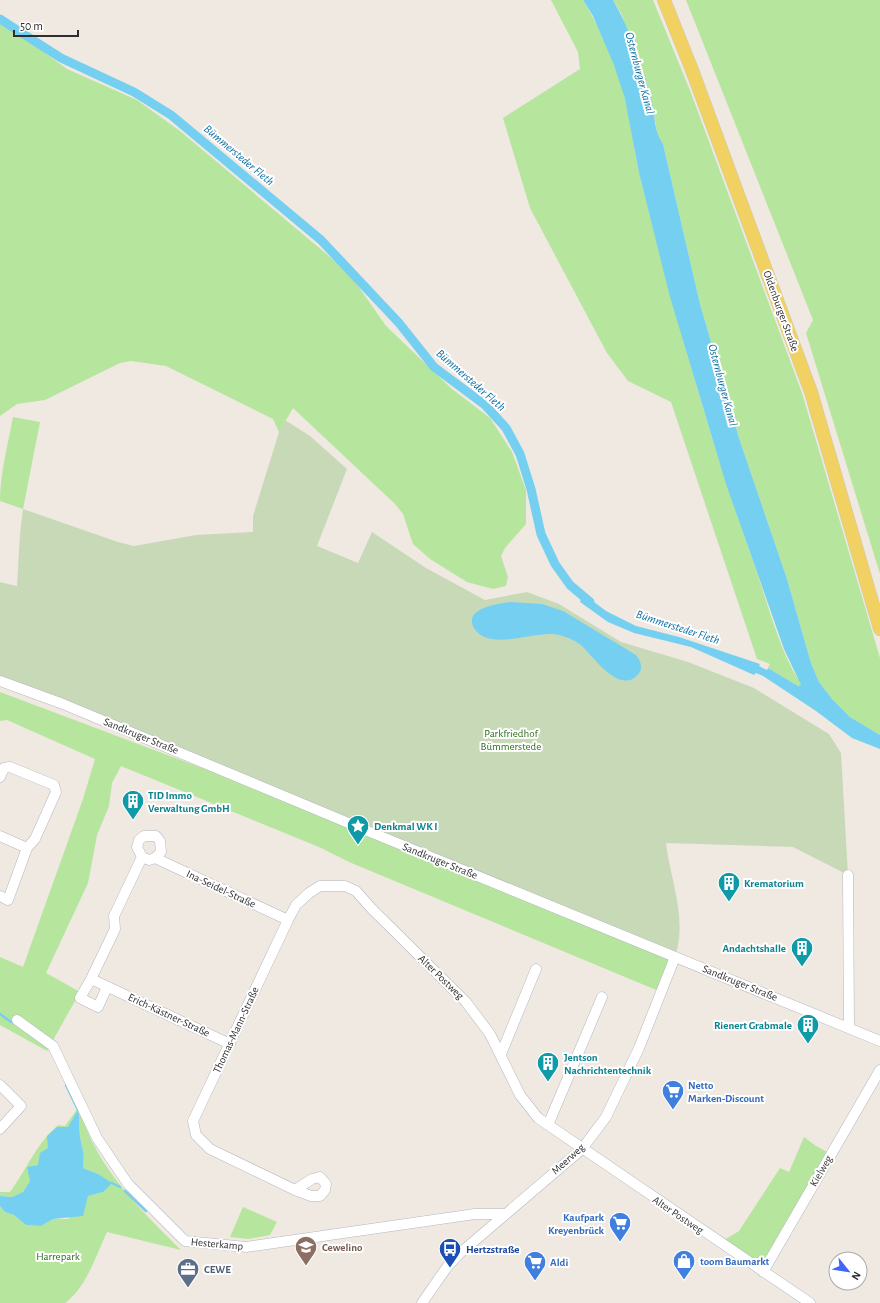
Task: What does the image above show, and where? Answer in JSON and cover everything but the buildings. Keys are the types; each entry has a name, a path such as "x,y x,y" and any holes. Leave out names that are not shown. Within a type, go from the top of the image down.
{"main road":[{"name":"Oldenburger Straße","path":"664,0 692,70 811,392 880,629"}],"street":[{"name":"Sandkruger Straße","path":"0,681 141,736 880,1041"},
{"path":"0,777 4,768 10,767 54,785 56,792 35,839 27,848 8,900 0,896"},
{"path":"0,836 27,848"},
{"path":"108,988 98,1007 80,998 91,979 115,929 114,916 142,858 137,847 139,840 144,836 156,836 162,846 161,852 155,858"},
{"name":"Ina-Seidel-Straße","path":"142,858 149,860 155,858 288,920"},
{"path":"848,875 849,1028"},
{"name":"Thomas-Mann-Straße","path":"295,1190 210,1148 196,1135 193,1121 288,920 300,901 320,886 345,886 356,891 371,908"},
{"name":"Alter Postweg","path":"371,908 466,1002 490,1034 520,1095 538,1118 763,1272 798,1300 810,1303"},
{"name":"Meerweg","path":"422,1303 447,1267 459,1254 582,1149 606,1117 618,1094 675,957"},
{"path":"501,1054 536,969"},
{"name":"Erich-Kästner-Straße","path":"91,979 230,1044"},
{"path":"548,1125 602,997"},
{"name":"Hesterkamp","path":"17,1020 53,1046 97,1138 128,1184 185,1241 246,1248 475,1214 505,1214"},
{"name":"Kielweg","path":"763,1272 880,1070"},
{"path":"0,1085 21,1106 0,1129"}],"green space":[{"path":"551,0 583,0 596,23 613,61 622,86 639,171 653,229 679,325 721,467 779,640 801,685 798,686 768,668 770,664 757,659 671,402 628,381 607,353 530,208 503,118 580,69 578,52"},
{"path":"613,0 653,0 691,93 802,393 880,658 880,735 850,717 832,699 819,682 811,663 787,579 739,438 700,304 663,144 658,138 652,102 621,13"},
{"path":"686,0 880,0 880,574 806,333 813,320"},
{"path":"0,20 67,69 137,100 180,131 349,273 386,326 452,389 490,418 512,452 526,490 526,524 505,548 501,556 508,577 506,586 493,589 467,582 430,559 413,544 403,514 395,504 293,408 279,432 273,419 166,366 131,361 120,363 45,400 17,404 0,416"},
{"path":"13,417 40,422 23,509 0,501 3,470"},
{"name":"Parkfriedhof Bümmerstede","path":"285,420 310,436 347,469 317,546 358,563 372,532 426,568 485,600 527,592 559,604 621,642 688,662 754,688 829,734 841,753 848,875 793,847 666,843 679,914 679,942 675,956 0,681 0,582 17,586 23,509 118,542 134,546 196,535 253,532 253,516 279,432"},
{"path":"0,692 343,821 675,957 661,992 349,862 319,847 121,766 112,783 109,806 97,835 88,883 46,973 80,992 47,1051 0,1025 0,957 23,967 83,799 95,759 7,720 0,721"},
{"name":"Harrepark","path":"78,1108 88,1133 103,1162 113,1176 134,1202 181,1250 107,1232 85,1280 73,1296 65,1303 0,1303 0,1206 5,1212 14,1215 26,1225 41,1226 53,1219 68,1219 88,1196 103,1192 98,1174 83,1168 84,1163 78,1111 68,1128 48,1149 38,1165 28,1167 30,1181 23,1192 12,1197 0,1196 0,1192 10,1192 50,1132 58,1125 65,1126"},
{"path":"804,1137 816,1146 831,1154 763,1272 719,1243 739,1231 780,1168 789,1172"},
{"path":"243,1207 277,1222 270,1235 248,1239 230,1237"}],"water":[{"name":"Osternburger Kanal","path":"583,0 613,0 625,24 640,63 652,102 656,129 663,144 700,304 739,438 787,579 811,663 819,682 832,699 850,717 880,735 880,749 852,738 816,711 763,676 756,673 754,675 691,647 634,633 608,622 580,602 582,593 606,611 636,626 679,637 760,664 759,666 767,670 768,668 798,686 801,685 784,649 726,484 670,297 639,173 625,99 614,65 593,16"},
{"path":"510,602 542,604 563,611 636,655 641,663 640,672 634,678 627,681 620,680 606,671 581,645 559,635 549,634 501,640 490,639 481,635 474,628 472,621 473,616 477,612 483,608"},
{"path":"78,1110 84,1162 83,1168 98,1174 112,1183 103,1192 88,1196 83,1216 53,1219 41,1226 26,1225 14,1215 5,1212 0,1206 0,1196 12,1197 23,1192 30,1181 27,1167 38,1165 40,1153 48,1148 47,1136 57,1127 68,1127"}],"waterway":[{"name":"Bümmersteder Fleth","path":"0,19 61,58 134,92 171,115 321,240 399,323 434,367 485,405 506,428 520,454 531,489 541,534 555,564 570,585 590,602"},
{"path":"0,1014 11,1022"},
{"path":"66,1085 78,1110"},
{"path":"112,1183 120,1187"},
{"path":"125,1191 146,1211"}],"place":[{"name":"TID Immo Verwaltung GmbH","path":"133,820"},
{"name":"Denkmal WK I","path":"358,846"},
{"name":"Krematorium","path":"729,902"},
{"name":"Andachtshalle","path":"802,968"},
{"name":"Rienert Grabmale","path":"808,1044"},
{"name":"Jentson Nachrichtentechnik","path":"548,1082"},
{"name":"Netto Marken-Discount","path":"673,1110"},
{"name":"Kaufpark Kreyenbrück","path":"620,1242"},
{"name":"Cewelino","path":"306,1266"},
{"name":"Hertzstraße","path":"450,1268"},
{"name":"toom Baumarkt","path":"684,1280"},
{"name":"Aldi","path":"535,1282"},
{"name":"CEWE","path":"188,1288"}]}
